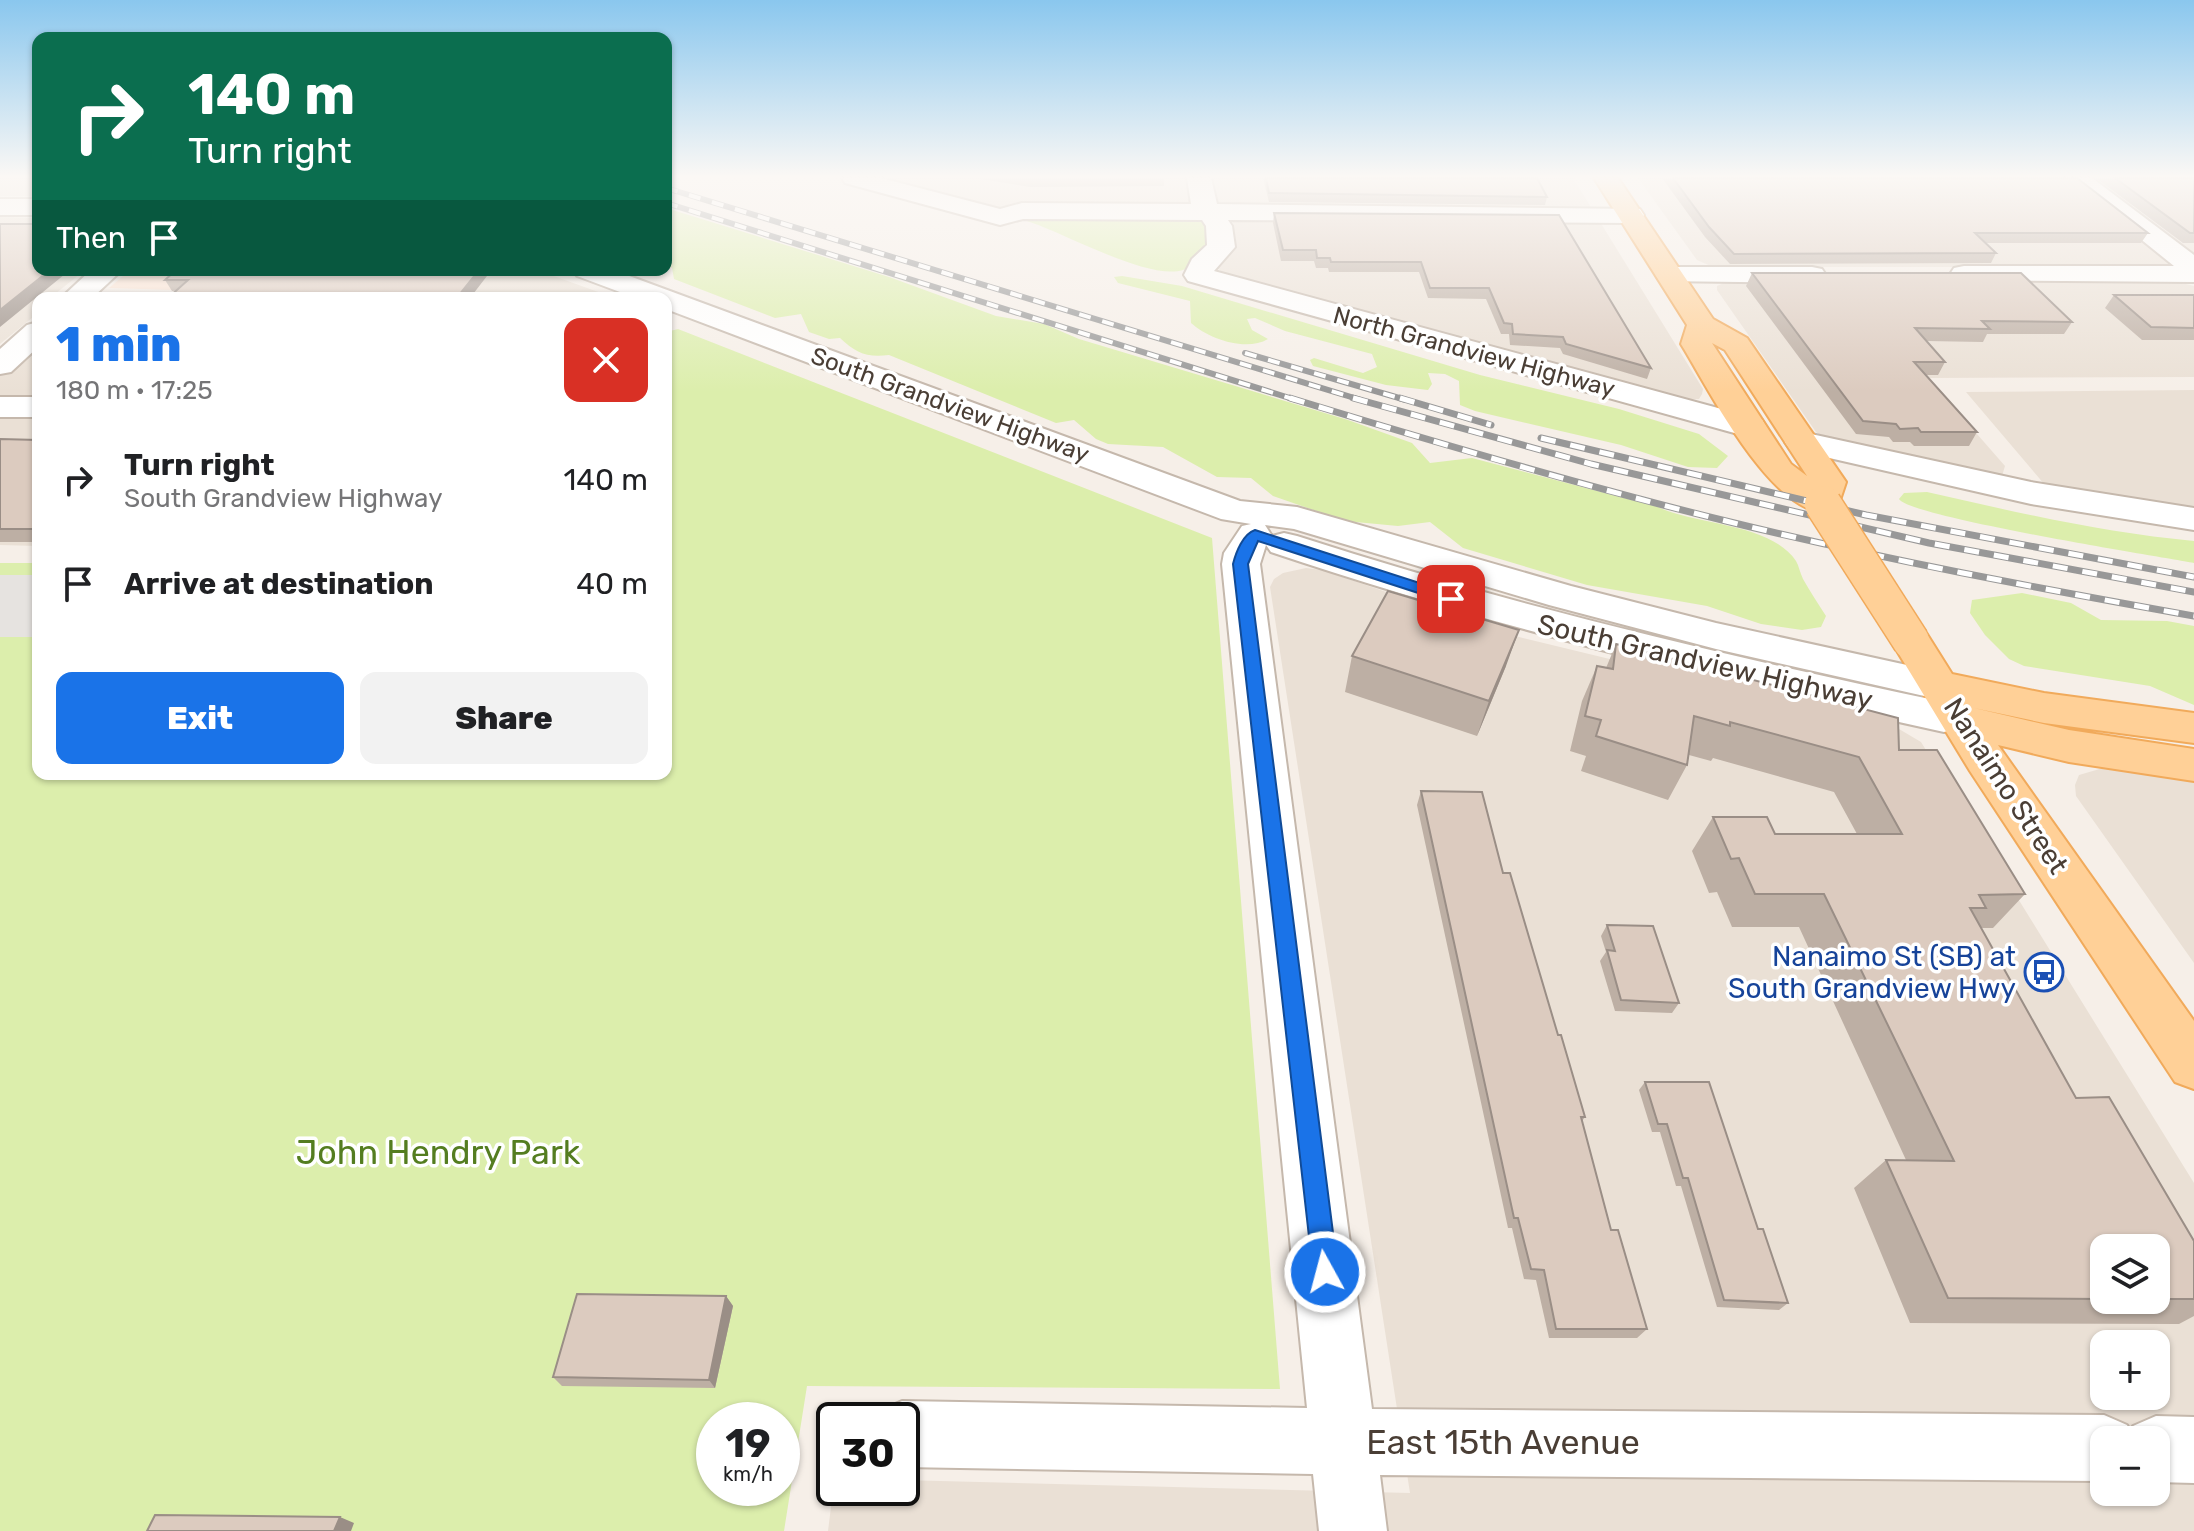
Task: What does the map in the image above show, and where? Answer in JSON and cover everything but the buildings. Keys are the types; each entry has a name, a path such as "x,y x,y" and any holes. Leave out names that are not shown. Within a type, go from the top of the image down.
{"main road":[{"name":"Nanaimo Street","path":"1653,249 1702,325 1736,344 1802,442 1826,493 1911,641 1985,760 2194,1065"},
{"name":"Nanaimo Street","path":"1702,325 1696,344 1778,471 1826,493"},
{"name":"South Grandview Highway","path":"1952,704 2044,708 2194,728"},
{"name":"South Grandview Highway","path":"1952,704 2069,746 2194,765"}],"street":[{"name":"North Grandview Highway","path":"1218,249 1202,265 1198,275 1750,427"},
{"path":"2170,249 2194,268"},
{"path":"1933,275 2194,274"},
{"path":"1670,275 1840,275"},
{"path":"82,292 101,276"},
{"name":"South Grandview Highway","path":"602,276 643,292"},
{"name":"South Grandview Highway","path":"672,304 1407,586 1600,640 1952,704"},
{"path":"0,365 32,336"},
{"path":"0,407 32,407"},
{"path":"1802,442 2031,493 2194,519"},
{"path":"1244,523 1241,564 1353,1531"},
{"name":"East 15th Avenue","path":"920,1434 1344,1442 2090,1448"},
{"path":"2170,1449 2194,1450"}],"shaded area":[{"path":"0,249 32,249 32,276 78,276 58,292 32,292 32,318 0,344"},
{"path":"1617,249 1703,389 1702,394 1699,399 1677,400 1548,361 1534,362 1388,321 1383,316 1228,277 1216,267 1228,250"},
{"path":"1689,249 2194,249 2194,267 1713,267 1697,260"},
{"path":"123,276 266,276 242,292 109,288"},
{"path":"267,276 554,276 598,292 244,292"},
{"path":"2174,281 2194,286 2194,377 1928,378 2005,466 2002,476 1825,439 1816,432 1717,290 1717,286 1726,282"},
{"path":"32,349 32,396 0,396 0,373"},
{"path":"2194,390 2194,508 2045,485 1966,392"},
{"path":"0,417 32,417 32,546 0,545"},
{"path":"1306,568 1322,570 1515,636 1899,729 1921,742 2194,1183 2194,1531 828,1531 831,1506 920,1506 920,1480 1410,1493 1270,587 1274,579 1283,573"},
{"path":"0,575 32,575 32,637 0,637"},
{"path":"2103,768 2194,782 2194,963 2076,796 2075,785 2079,775"}],"green space":[{"path":"672,249 800,249 889,277 996,316 1044,324 1079,339 1348,420 1412,443 1430,463 1472,458 1751,532 1769,539 1796,561 1803,579 1826,616 1821,627 1802,630 1761,624 1707,606 1587,585 1463,548 1430,522 1398,526 1345,521 1273,496 1251,478 1217,477 1163,447 1108,444 1096,439 1074,420 1056,423 889,355 862,353 840,338 829,339 809,332 801,314 775,318 674,279"},
{"path":"1095,249 1210,249 1210,253 1183,270 1168,272"},
{"path":"1114,277 1182,286 1480,375 1619,409 1699,434 1728,456 1717,468 1688,467 1621,445 1475,411 1460,405 1459,381 1445,374 1428,373 1432,384 1428,390 1386,385 1313,366 1310,360 1314,358 1363,373 1377,367 1372,354 1285,331 1255,318 1247,319 1252,330 1268,339 1259,343 1239,344 1217,339 1191,323 1190,301 1118,283"},
{"name":"John Hendry Park","path":"678,329 1212,538 1280,1389 807,1386 800,1430 800,1402 696,1402 696,1506 788,1506 784,1531 0,1531 0,563 32,563 32,780 672,780 672,330"},
{"path":"1927,492 2093,527 2194,541 2194,563 1944,516 1913,507 1899,499 1904,493"},
{"path":"2022,593 2071,603 2101,620 2167,621 2194,626 2194,705 2150,686 2024,666 2009,659 1985,635 1970,613 1972,600"}],"railway":[{"path":"815,249 1296,400"},
{"path":"867,249 1361,400"},
{"path":"1245,353 1406,400"},
{"path":"1290,398 1616,493 1726,521 1959,572 2194,616"},
{"path":"1353,398 1591,464 1929,543 2194,592"},
{"path":"1400,398 1491,425"},
{"path":"1541,438 1866,515 2194,577"}],"place":[{"name":"Nanaimo St (SB) at South Grandview Hwy","path":"2044,972"}],"route":[{"path":"1325,1272 1241,564 1243,553 1255,534 1451,599"}]}
